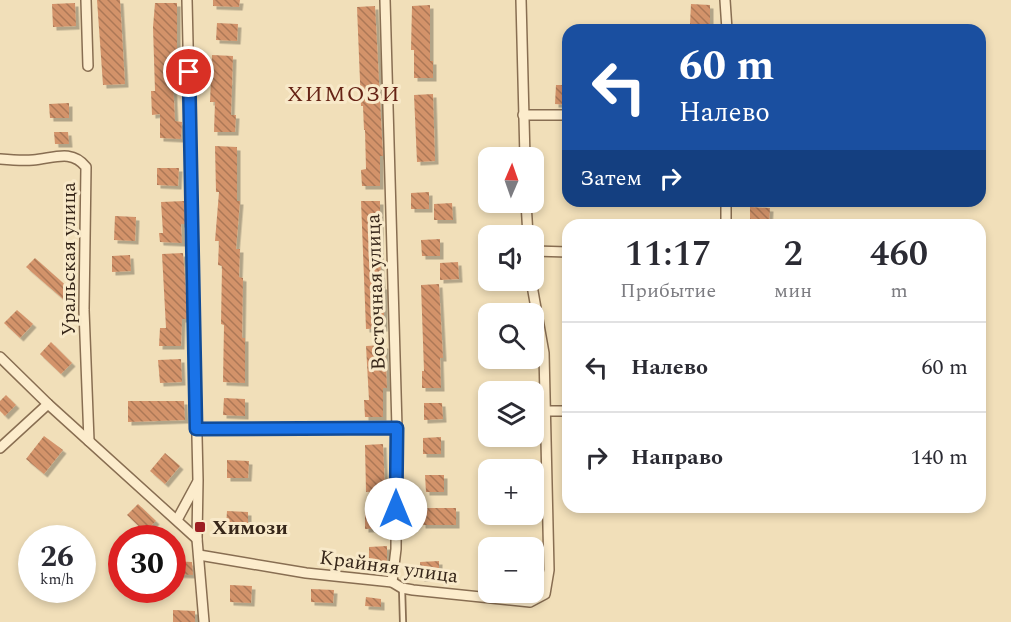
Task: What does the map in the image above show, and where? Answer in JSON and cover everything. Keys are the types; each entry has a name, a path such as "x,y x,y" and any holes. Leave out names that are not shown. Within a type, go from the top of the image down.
{"street":[{"path":"86,0 88,66"},
{"path":"187,0 198,480 197,539 204,622"},
{"name":"Восточная улица","path":"385,0 397,428 396,549 392,582"},
{"path":"522,0 524,147"},
{"path":"725,0 727,24"},
{"path":"523,115 562,115"},
{"name":"Уральская улица","path":"0,159 36,160 58,155 81,161 86,167 84,310 89,441"},
{"path":"544,251 562,252"},
{"name":"Крайняя улица","path":"199,555 306,573 392,582 402,588 530,602 545,594 549,570 544,353 533,291"},
{"path":"0,357 48,404 197,539"},
{"path":"0,448 48,404"},
{"path":"546,411 562,411"},
{"path":"177,520 198,480"}],"lane":[{"path":"196,429 397,428"},
{"path":"402,588 403,622"}],"building":[{"path":"97,0 120,0 125,84 103,85"},
{"path":"213,0 240,0 239,7 213,6"},
{"path":"75,3 76,26 53,27 52,4"},
{"path":"155,3 177,3 177,80 173,80 175,121 182,122 181,139 160,138 160,114 152,115 151,91 155,91 153,27"},
{"path":"691,4 710,5 710,24 690,24"},
{"path":"430,5 430,61 433,61 433,78 414,78 414,50 411,50 412,6"},
{"path":"375,6 383,156 380,156 380,186 362,186 361,170 366,169 365,130 363,106 361,106 357,7"},
{"path":"217,23 238,24 237,41 216,40"},
{"path":"212,55 233,56 231,115 236,115 235,132 214,132 215,102 210,102"},
{"path":"556,85 562,85 562,105 555,104"},
{"path":"433,94 435,161 417,162 414,95"},
{"path":"69,103 69,118 50,118 49,104"},
{"path":"54,132 68,132 69,144 55,144"},
{"path":"215,146 237,147 237,201 240,201 236,249 240,249 239,277 243,278 242,338 245,338 245,383 223,382 222,266 218,265 219,241 215,241 219,192 216,192"},
{"path":"157,168 179,168 178,186 157,185"},
{"path":"429,192 429,209 411,209 411,193"},
{"path":"184,201 185,224 181,224 182,243 160,242 159,233 163,233 161,202"},
{"path":"361,201 380,201 380,260 382,286 384,286 384,328 366,329"},
{"path":"452,203 453,220 434,220 434,204"},
{"path":"750,207 770,208 769,219 750,219"},
{"path":"115,216 136,217 135,241 114,240"},
{"path":"440,239 440,256 422,256 421,240"},
{"path":"183,253 188,319 182,319 181,346 159,346 160,328 166,328 162,254"},
{"path":"130,255 131,271 112,272 112,256"},
{"path":"35,258 71,290 63,299 26,267"},
{"path":"458,262 459,279 440,280 440,263"},
{"path":"439,284 443,358 440,358 441,388 422,388 422,371 424,371 421,285"},
{"path":"17,310 33,324 20,338 4,323"},
{"path":"51,342 72,363 61,374 40,354"},
{"path":"385,345 387,388 383,388 383,417 365,417 364,400 369,400 366,346"},
{"path":"181,359 182,382 160,383 158,360"},
{"path":"6,395 16,405 5,416 0,411 0,401"},
{"path":"224,398 245,399 245,416 223,415"},
{"path":"128,401 184,401 185,420 128,422"},
{"path":"424,403 442,403 443,419 424,420"},
{"path":"44,436 63,450 44,474 26,459"},
{"path":"441,437 441,454 423,454 423,438"},
{"path":"383,444 385,491 366,492 365,445"},
{"path":"165,453 180,466 165,484 150,471"},
{"path":"227,460 249,461 248,478 227,478"},
{"path":"425,475 444,475 444,492 426,492"},
{"path":"138,504 156,521 152,525 138,525 127,515"},
{"path":"422,508 456,508 456,525 422,525"},
{"path":"227,511 248,512 248,529 226,528"},
{"path":"383,511 383,528 365,529 365,512"},
{"path":"387,546 387,563 369,563 369,547"},
{"path":"439,561 439,578 421,578 420,562"},
{"path":"186,562 192,562 193,575 186,575"},
{"path":"230,585 252,586 251,603 230,602"},
{"path":"311,589 334,590 333,603 311,602"},
{"path":"366,597 381,599 381,607 365,606"},
{"path":"173,610 195,611 195,622 173,622"}],"place":[{"name":"Химози","path":"200,527"}],"district":[{"name":"ХИМОЗИ","path":"344,93"}],"route":[{"path":"189,72 196,429 397,428 396,509"}]}
